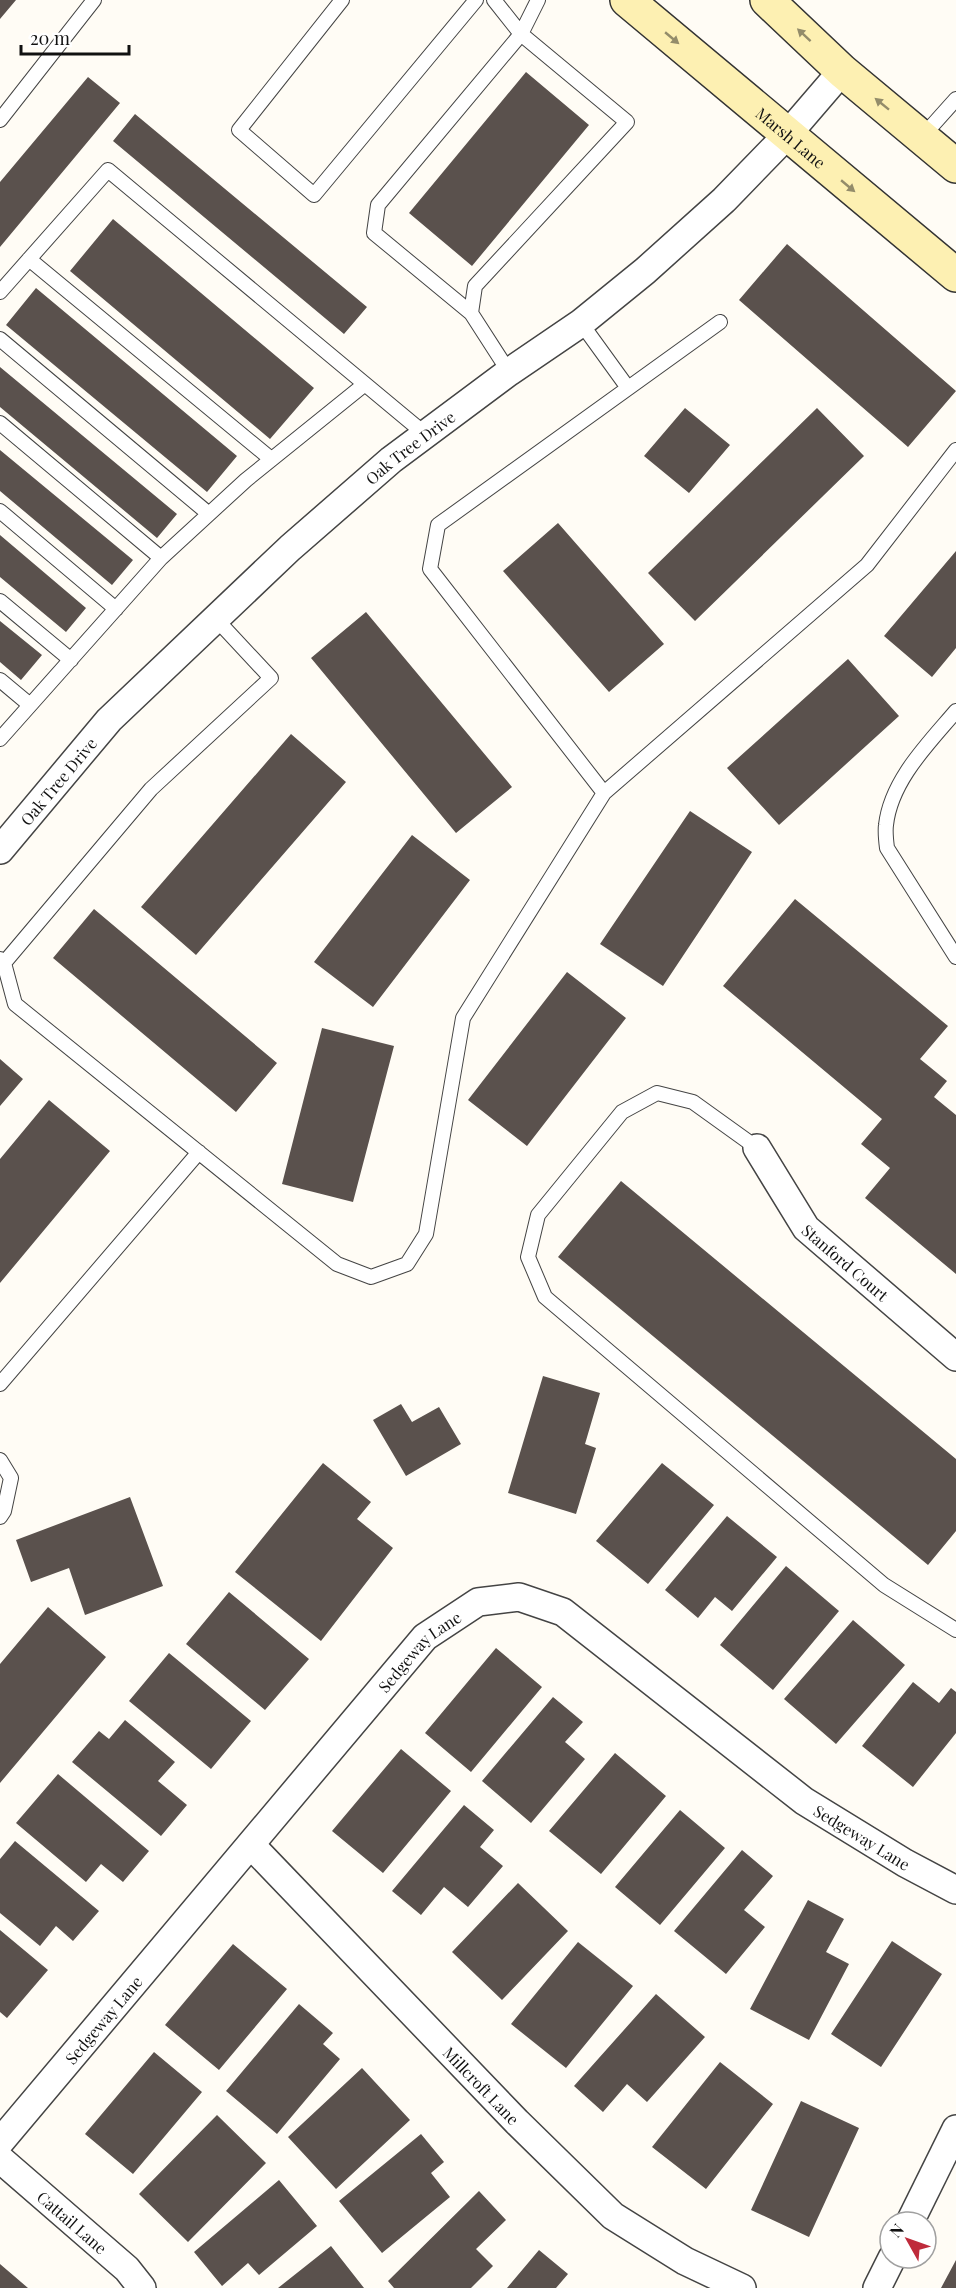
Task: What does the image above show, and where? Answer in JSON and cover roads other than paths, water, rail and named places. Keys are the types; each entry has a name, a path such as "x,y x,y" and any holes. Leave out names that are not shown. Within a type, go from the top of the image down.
{"main road":[{"name":"Marsh Lane","path":"627,0 956,275"},
{"path":"767,0 842,71 956,166"}],"street":[{"name":"Oak Tree Drive","path":"0,850 109,720 290,548 391,460 509,372 581,323 645,271 724,200 787,135 842,71"},
{"name":"Stanford Court","path":"757,1149 806,1228 956,1357"},
{"name":"Sedgeway Lane","path":"0,2142 425,1637 478,1602 519,1597 564,1612 804,1801 905,1863 956,1890"},
{"name":"Millcroft Lane","path":"251,1845 517,2122 613,2216 685,2261 742,2288"},
{"path":"916,2210 956,2129"},
{"name":"Cattail Lane","path":"0,2159 128,2269 142,2288"},
{"path":"877,2288 886,2270"}],"lane":[{"path":"0,120 94,0"},
{"path":"342,0 239,130 314,195 476,0"},
{"path":"471,313 475,286 627,122 521,34 494,0"},
{"path":"509,372 471,313 374,233 378,205 521,34 538,0"},
{"path":"922,137 956,99"},
{"path":"0,292 108,170 425,434"},
{"path":"29,259 271,459"},
{"path":"604,794 430,569 438,525 720,322"},
{"path":"581,323 628,388"},
{"path":"0,339 209,514"},
{"path":"0,739 161,558 271,459 365,384"},
{"path":"0,423 161,558"},
{"path":"216,619 270,678 151,789 2,961 15,1004 337,1264 371,1277 406,1264 426,1234 463,1018 604,794 867,565 956,450"},
{"path":"0,512 116,609"},
{"path":"0,601 71,660"},
{"path":"0,680 30,705"},
{"path":"956,711 918,756 901,782 889,809 885,826 887,848 956,957"},
{"path":"757,1149 693,1102 657,1093 622,1112 538,1215 528,1257 545,1297 884,1585 956,1630"},
{"path":"0,1384 199,1152"},
{"path":"0,1460 11,1478 4,1511 0,1517"}]}
